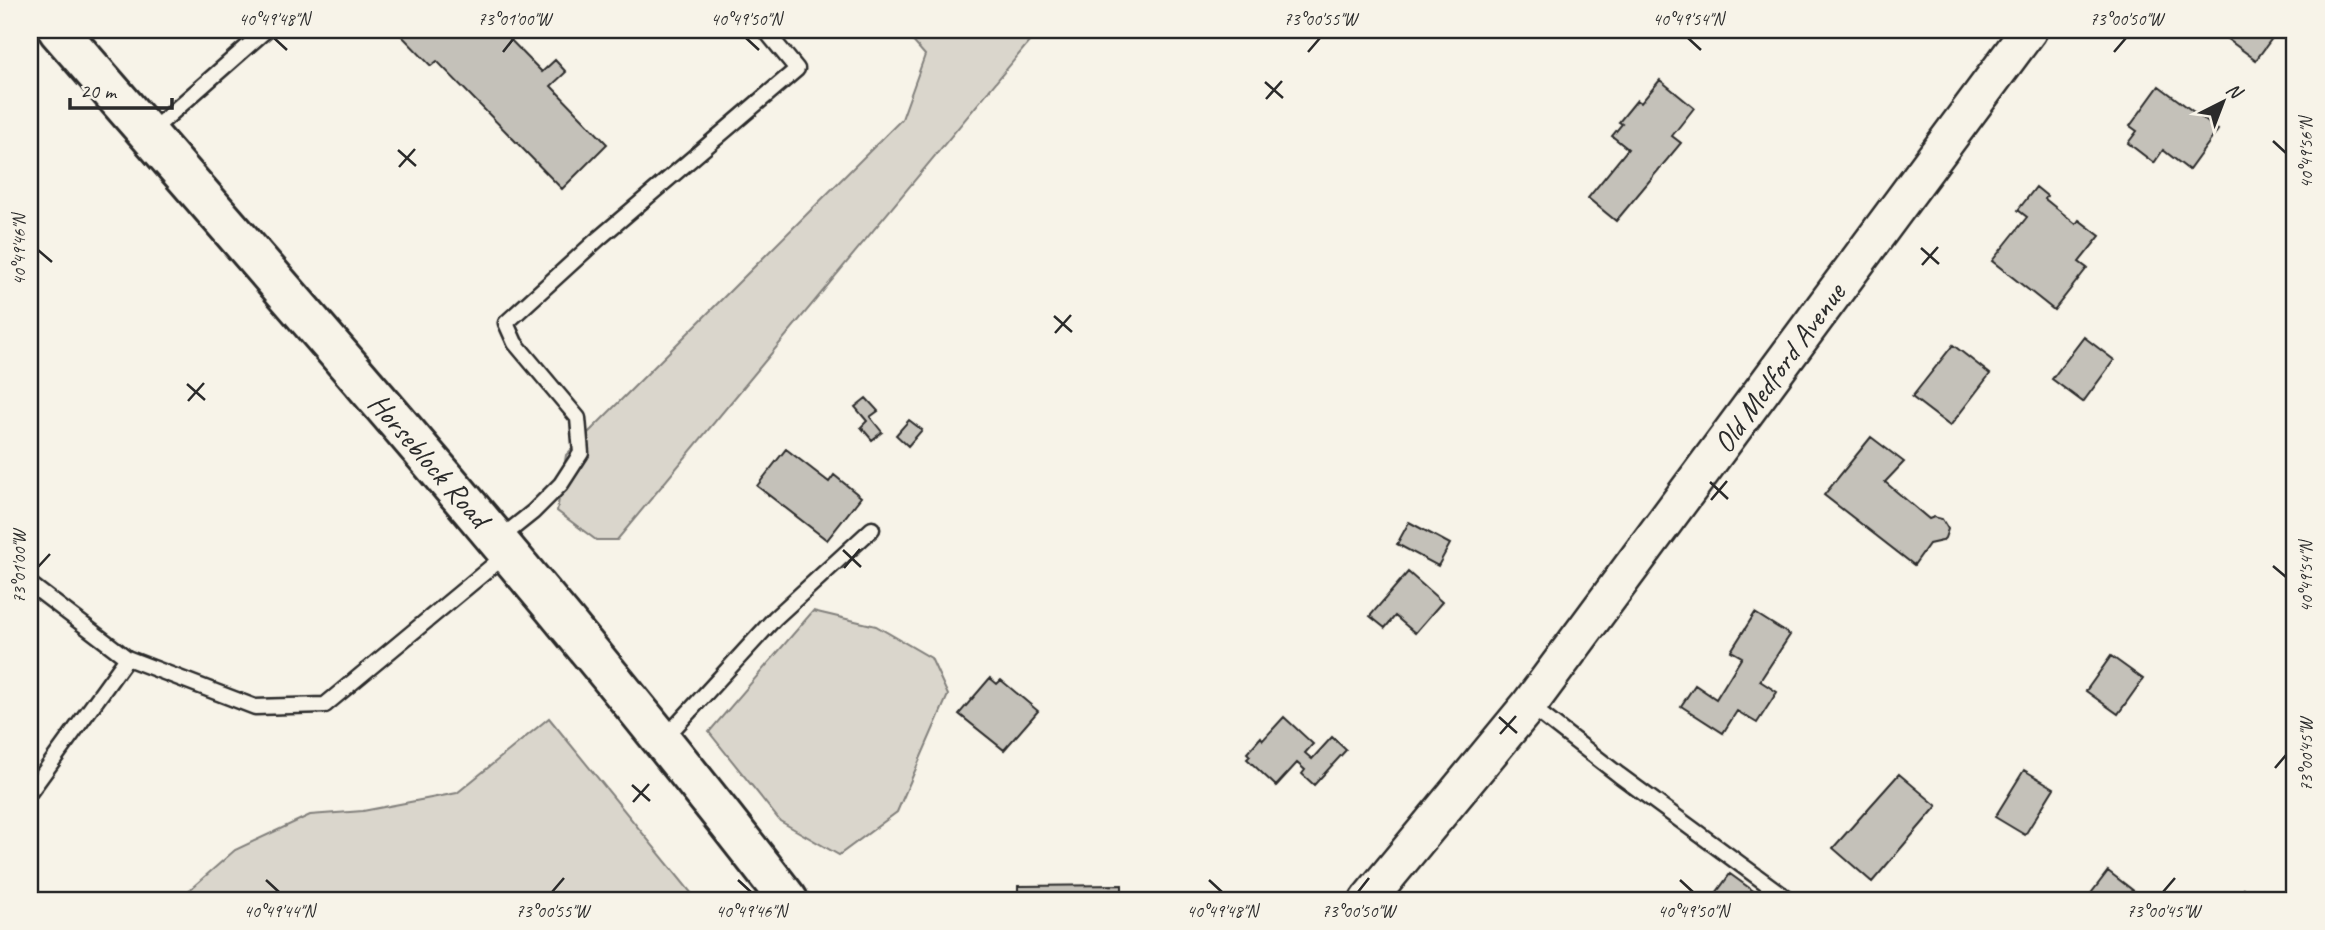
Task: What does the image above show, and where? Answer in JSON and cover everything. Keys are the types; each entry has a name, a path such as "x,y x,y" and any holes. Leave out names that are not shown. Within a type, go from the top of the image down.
{"main road":[{"name":"Horseblock Road","path":"58,30 503,546 663,740 788,900"}],"street":[{"name":"Old Medford Avenue","path":"1368,900 1530,705 2029,30"}],"lane":[{"path":"148,134 266,30"},
{"path":"30,584 127,658 255,707 325,705 503,546 561,484 580,453 578,418 515,343 506,323 598,239 797,69 765,30"},
{"path":"663,740 775,618 872,529"},
{"path":"30,792 127,658"},
{"path":"1530,705 1619,775 1789,900"}],"shaded area":[{"path":"903,30 1039,30 617,540 596,540 557,511 566,455 902,119 925,55"},
{"path":"813,611 876,626 931,658 948,695 897,812 839,855 780,821 709,732"},
{"path":"549,718 697,900 178,900 235,850 310,815 363,811 457,793"}],"building":[{"path":"396,30 501,30 542,72 555,60 566,72 551,86 607,144 562,189 437,61 431,66"},
{"path":"2215,30 2278,30 2256,60"},
{"path":"1660,80 1694,108 1672,136 1681,143 1616,221 1588,198 1628,149 1612,136 1622,124 1619,122 1637,100 1641,103"},
{"path":"2159,86 2218,130 2189,170 2163,150 2154,163 2128,143 2137,131 2130,126"},
{"path":"2036,187 2047,196 2045,199 2076,224 2079,220 2100,236 2079,262 2087,268 2054,310 1992,261 2027,217 2018,210"},
{"path":"2084,337 2114,360 2083,402 2052,379"},
{"path":"1953,345 1990,374 1950,426 1912,397"},
{"path":"866,398 878,411 870,417 882,432 872,440 861,427 867,421 855,407"},
{"path":"909,420 922,430 908,446 896,435"},
{"path":"1871,437 1904,462 1885,482 1929,519 1942,519 1948,529 1945,538 1929,544 1914,565 1824,495"},
{"path":"786,449 829,482 834,475 861,497 827,540 757,486"},
{"path":"1409,522 1450,544 1438,566 1397,544"},
{"path":"1408,572 1442,602 1415,633 1395,616 1385,628 1370,616"},
{"path":"1755,613 1790,635 1760,681 1777,692 1757,723 1737,711 1723,733 1681,706 1695,685 1716,699 1742,657 1731,651"},
{"path":"2111,656 2143,679 2118,714 2086,691"},
{"path":"990,678 997,684 1001,680 1038,711 1004,750 959,714"},
{"path":"1284,717 1313,744 1305,753 1312,759 1332,737 1346,750 1314,785 1302,774 1305,770 1297,763 1276,786 1247,759 1250,756 1247,753 1261,737 1263,740"},
{"path":"2024,770 2054,788 2025,835 1995,817"},
{"path":"1899,774 1937,806 1872,882 1833,848"},
{"path":"2108,871 2135,892 2128,900 2086,900"},
{"path":"1730,874 1766,900 1711,900"},
{"path":"1122,885 1122,900 1018,900 1018,886"},
{"path":"2244,889 2256,898 2259,894 2268,900 2236,900"}]}
